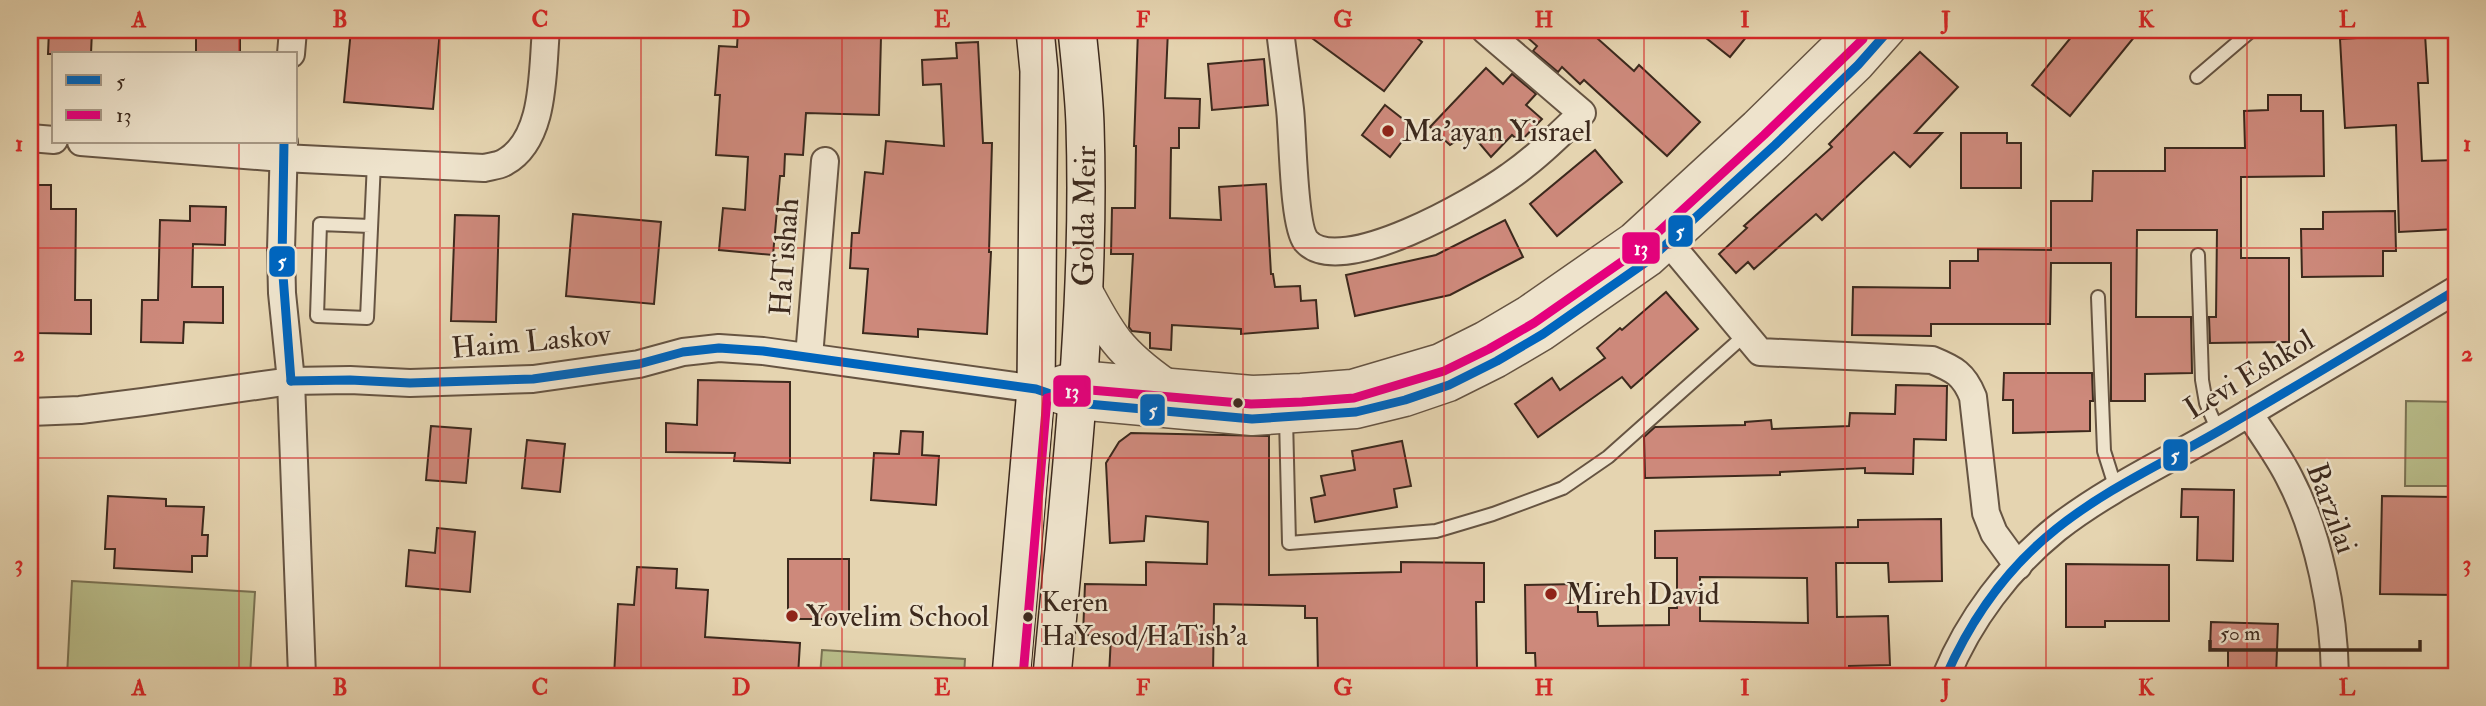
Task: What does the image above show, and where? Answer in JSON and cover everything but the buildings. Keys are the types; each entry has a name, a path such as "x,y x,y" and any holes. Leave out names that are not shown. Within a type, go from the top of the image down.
{"main road":[{"name":"Golda Meir","path":"1011,676 1036,389 1040,71 1035,30"},
{"name":"Golda Meir","path":"1052,676 1078,390 1083,285 1085,123 1077,30"}],"street":[{"path":"291,52 293,30"},
{"path":"132,144 284,150 374,162 484,168 503,164 518,153 534,125 539,104 546,30"},
{"path":"1280,30 1299,221 1306,240 1320,251 1339,253 1390,240 1459,208 1510,176 1582,113 1485,30"},
{"path":"1078,390 1252,419 1356,412 1450,385 1543,334 1649,260 1660,232 1756,126 1854,30"},
{"path":"1036,389 1078,390 1166,385 1252,392 1352,386 1440,360 1528,312 1633,239 1660,232 1775,145 1858,65 1889,30"},
{"path":"30,138 52,140"},
{"path":"284,150 282,293 291,382 302,676"},
{"name":"HaTishah","path":"809,357 825,162"},
{"path":"1660,232 1759,352 1932,360 1953,368 1967,383 1973,397 1986,513 1994,533 2018,566"},
{"path":"1083,285 1102,323 1118,345 1137,364 1166,385"},
{"name":"Levi Eshkol","path":"1946,676 1965,635 1986,603 2018,566 2056,529 2116,489 2456,290"},
{"name":"Haim Laskov","path":"30,412 80,410 291,382 350,380 410,383 533,379 639,364 682,352 719,348 764,351 1036,389"},
{"name":"Barzilai","path":"2249,413 2289,477 2317,544 2334,651 2334,676"}],"lane":[{"path":"2196,77 2252,30"},
{"path":"370,226 320,224 317,316 367,318 374,162"},
{"path":"2199,255 2202,380 2206,403 2218,431"},
{"path":"2098,297 2104,451 2116,489"},
{"path":"1286,417 1289,543 1436,531 1493,514 1563,488 1608,457 1745,335"}],"green space":[{"path":"2406,401 2456,402 2456,486 2405,486"},
{"path":"72,581 255,592 250,676 67,676"},
{"path":"822,650 965,659 964,676 820,676"}],"transit line":[{"name":"5","path":"291,381 410,383 533,379 639,364 683,352 719,348 763,351 1036,389 1077,403 1252,419 1356,412 1405,400 1449,385 1497,361 1543,334 1649,260 1775,145 1858,65 1889,30"},
{"name":"13","path":"1023,676 1047,398 1079,389 1251,404 1302,402 1354,398 1444,371 1534,323 1640,249 1863,39"},
{"name":"5","path":"284,144 282,262 291,381"},
{"name":"5","path":"1946,676 1967,634 1992,596 2022,560 2056,529 2117,488 2253,411 2456,290"}],"place":[{"name":"Ma'ayan Yisrael","path":"1388,131"},
{"name":"Mireh David","path":"1551,594"},
{"name":"Yovelim School","path":"792,616"},
{"name":"Keren HaYesod/HaTish'a","path":"1028,617"}]}
